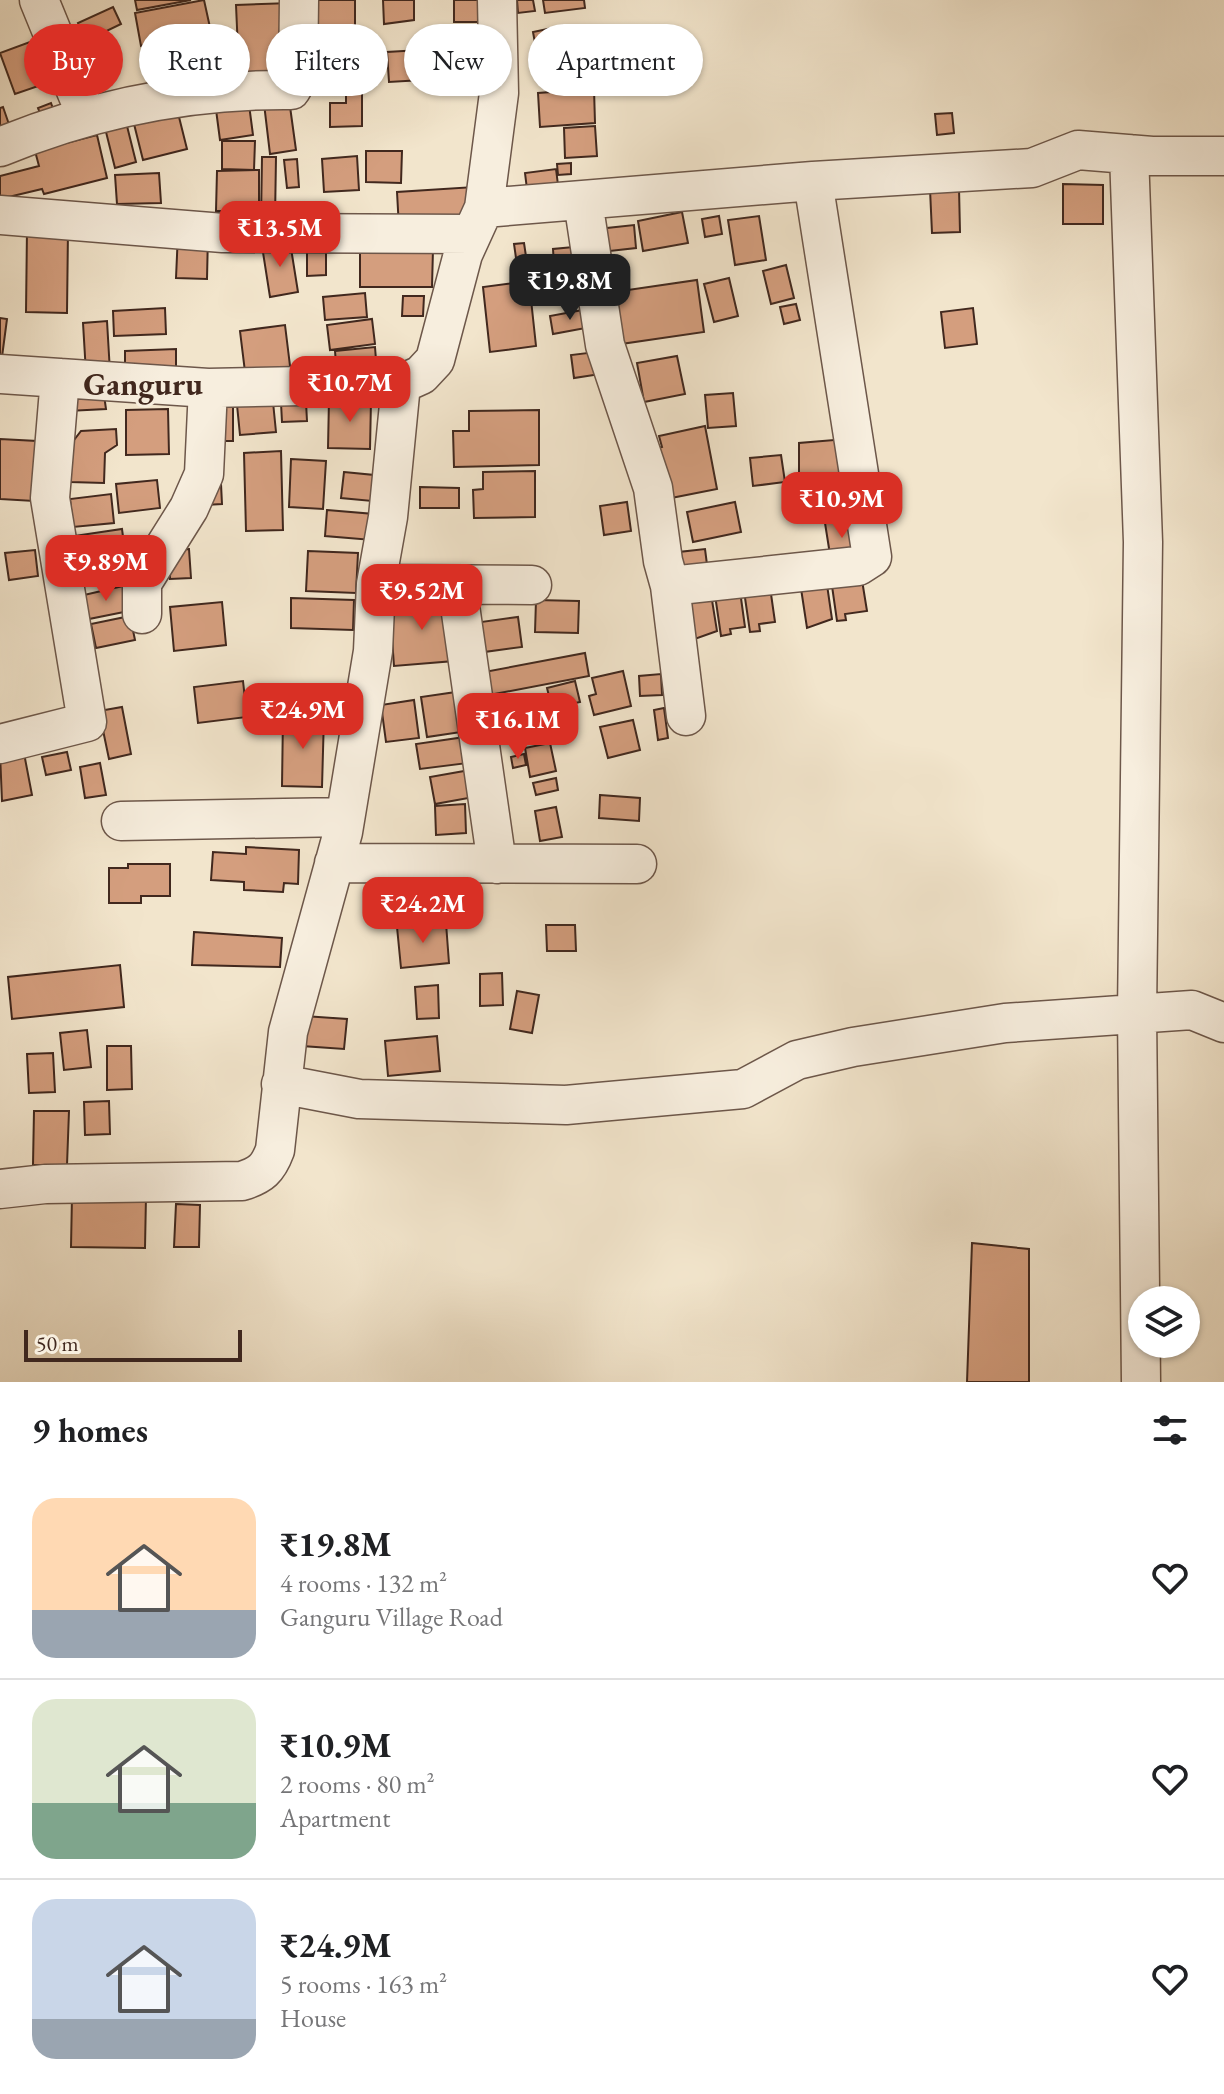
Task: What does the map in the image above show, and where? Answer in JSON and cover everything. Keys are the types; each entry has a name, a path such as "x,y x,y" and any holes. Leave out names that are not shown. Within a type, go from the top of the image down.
{"street":[{"path":"39,0 86,115"},
{"path":"0,147 86,115 232,89 291,90 298,78 299,0"},
{"path":"0,374 208,388 401,384 421,375 435,360 463,254 478,221 499,93 497,0"},
{"path":"0,215 223,233 478,221 583,201 813,181 1032,168 1078,150 1224,156"},
{"path":"1129,154 1143,542 1137,1013 1141,1382"},
{"path":"670,586 858,566 872,557 813,181"},
{"path":"583,201 605,345 653,488 663,561 670,586 686,716"},
{"path":"0,744 87,722 50,498 60,378"},
{"path":"0,1189 45,1184 242,1181 260,1176 269,1165 275,1150 288,1032 345,817 373,651 376,584 388,517 401,384"},
{"path":"142,614 142,583 189,508 204,474 208,388"},
{"path":"376,584 532,585"},
{"path":"457,585 497,864"},
{"path":"121,821 345,817"},
{"path":"334,863 637,864"},
{"path":"281,1084 359,1099 566,1105 743,1089 797,1060 853,1047 1005,1023 1192,1010 1224,1023"}],"building":[{"path":"135,0 191,0 137,10"},
{"path":"204,0 209,24 139,24 139,35 135,13"},
{"path":"312,0 355,0 355,24 312,24"},
{"path":"383,0 414,0 414,20 384,24"},
{"path":"454,0 480,0 480,22 454,22"},
{"path":"517,0 533,0 535,11 518,13"},
{"path":"543,0 584,0 585,8 545,13"},
{"path":"291,3 292,24 266,24 266,72 250,72 250,24 237,24 236,5"},
{"path":"113,7 121,24 78,24"},
{"path":"24,44 24,91 15,94 0,53"},
{"path":"404,51 404,81 389,82 388,52"},
{"path":"263,95 289,96 296,150 270,154"},
{"path":"346,96 362,96 362,126 330,127 330,103 346,103"},
{"path":"538,96 594,96 595,123 540,127"},
{"path":"248,97 253,135 220,140 215,102"},
{"path":"51,103 56,117 43,121 38,108"},
{"path":"3,107 12,133 0,137 0,108"},
{"path":"178,113 187,149 143,160 134,124"},
{"path":"952,113 954,133 937,135 935,114"},
{"path":"126,122 136,162 115,168 105,128"},
{"path":"595,126 597,156 565,158 564,128"},
{"path":"97,135 107,178 44,194 42,189 0,199 0,176 39,166 35,151"},
{"path":"222,141 255,141 254,170 222,169"},
{"path":"366,151 402,151 401,183 366,182"},
{"path":"357,156 359,190 324,192 322,159"},
{"path":"262,157 276,157 275,219 261,220"},
{"path":"297,159 299,187 287,188 284,160"},
{"path":"571,163 571,174 558,175 557,164"},
{"path":"556,169 559,193 528,197 525,173"},
{"path":"259,170 259,211 216,211 217,171"},
{"path":"159,173 161,203 117,204 115,175"},
{"path":"1063,184 1103,185 1103,224 1063,224"},
{"path":"474,187 461,222 399,228 397,192"},
{"path":"959,188 960,232 932,233 930,189"},
{"path":"682,212 688,243 643,251 638,221"},
{"path":"719,216 722,234 705,237 702,219"},
{"path":"759,216 766,260 735,265 728,220"},
{"path":"634,225 636,248 601,252 598,229"},
{"path":"27,230 68,230 67,313 26,312"},
{"path":"178,233 208,234 207,279 176,278"},
{"path":"290,242 298,292 270,297 262,246"},
{"path":"524,243 527,263 517,265 514,244"},
{"path":"307,246 326,246 326,275 307,276"},
{"path":"584,246 586,277 555,280 553,249"},
{"path":"360,249 433,249 432,287 360,287"},
{"path":"786,265 794,298 771,304 763,271"},
{"path":"729,278 738,316 714,322 704,284"},
{"path":"697,280 704,332 614,345 607,293"},
{"path":"529,281 536,346 490,352 483,287"},
{"path":"365,293 367,317 325,320 323,297"},
{"path":"403,296 424,296 423,316 402,316"},
{"path":"796,304 800,320 784,324 780,307"},
{"path":"165,308 166,334 114,336 113,311"},
{"path":"973,308 977,344 945,348 941,312"},
{"path":"588,309 591,327 553,334 550,316"},
{"path":"0,318 7,319 2,357 0,356"},
{"path":"372,319 375,344 330,350 327,325"},
{"path":"107,321 110,372 86,373 83,323"},
{"path":"285,325 291,374 246,380 240,331"},
{"path":"375,347 377,373 337,376 335,351"},
{"path":"176,349 176,376 125,377 125,351"},
{"path":"604,351 607,373 574,378 571,355"},
{"path":"677,356 685,394 644,402 637,363"},
{"path":"733,393 736,426 708,428 705,395"},
{"path":"104,395 106,409 68,411 67,398"},
{"path":"329,399 371,400 370,449 328,448"},
{"path":"273,402 276,432 240,435 237,405"},
{"path":"306,402 307,421 282,422 281,403"},
{"path":"212,404 233,404 233,441 212,441"},
{"path":"168,409 169,454 126,455 126,410"},
{"path":"539,410 539,465 454,467 453,431 469,431 469,411"},
{"path":"705,426 717,489 661,500 651,449 662,447 659,436"},
{"path":"116,429 117,445 105,453 104,483 70,482 71,444 81,431"},
{"path":"0,439 37,441 34,501 0,499"},
{"path":"846,439 850,480 799,485 799,443"},
{"path":"281,451 283,530 246,531 244,453"},
{"path":"781,455 785,482 753,486 750,458"},
{"path":"291,459 326,461 323,509 289,507"},
{"path":"535,471 535,517 474,518 473,490 483,489 483,472"},
{"path":"344,472 374,475 372,501 341,498"},
{"path":"157,480 160,508 119,513 116,484"},
{"path":"221,484 222,504 205,505 204,485"},
{"path":"420,487 459,488 459,508 420,508"},
{"path":"111,494 114,523 73,527 70,499"},
{"path":"627,502 631,531 604,535 600,506"},
{"path":"735,502 741,532 693,542 687,512"},
{"path":"327,510 374,514 372,540 325,536"},
{"path":"852,519 859,556 831,561 825,523"},
{"path":"122,529 128,575 81,583 74,536"},
{"path":"189,549 191,578 170,579 169,550"},
{"path":"705,549 709,580 683,583 679,552"},
{"path":"35,550 38,576 9,580 5,553"},
{"path":"308,551 358,553 356,593 306,591"},
{"path":"861,574 867,611 845,614 846,620 837,621 831,579"},
{"path":"826,578 832,619 807,628 800,582"},
{"path":"123,586 129,611 89,619 84,595"},
{"path":"770,587 775,622 759,624 760,631 750,632 744,591"},
{"path":"740,591 745,627 730,629 731,634 721,636 715,595"},
{"path":"711,594 717,631 692,640 685,598"},
{"path":"291,598 354,600 353,630 291,628"},
{"path":"449,598 454,661 394,666 390,610 400,609 400,601"},
{"path":"536,600 579,601 578,633 535,632"},
{"path":"222,602 226,645 174,651 170,607"},
{"path":"130,616 135,640 96,648 91,624"},
{"path":"518,617 522,647 484,652 481,622"},
{"path":"585,653 589,676 484,696 479,673"},
{"path":"623,671 631,706 594,715 589,696 596,694 592,678"},
{"path":"661,674 662,695 640,696 639,676"},
{"path":"243,681 247,717 198,723 194,687"},
{"path":"575,681 580,702 552,708 547,688"},
{"path":"463,691 468,731 427,737 421,697"},
{"path":"530,698 539,731 494,741 487,705"},
{"path":"414,700 419,738 386,742 381,705"},
{"path":"122,707 131,754 109,759 99,711"},
{"path":"664,708 668,738 658,740 654,710"},
{"path":"283,715 324,716 322,787 282,786"},
{"path":"633,720 640,750 608,758 600,727"},
{"path":"465,737 468,763 420,769 416,744"},
{"path":"550,743 556,771 530,777 525,748"},
{"path":"23,748 32,795 2,801 0,753"},
{"path":"67,752 71,770 46,775 42,757"},
{"path":"524,754 526,765 513,768 511,757"},
{"path":"100,763 106,795 85,798 80,767"},
{"path":"470,770 474,797 435,804 430,777"},
{"path":"556,778 558,790 536,795 533,783"},
{"path":"600,795 640,798 639,821 599,818"},
{"path":"465,804 466,833 436,835 435,806"},
{"path":"556,807 562,837 540,841 535,811"},
{"path":"246,847 299,850 298,884 284,883 283,892 244,890 244,882 211,880 213,852 246,854"},
{"path":"128,864 170,864 170,896 141,896 141,903 109,903 109,868 128,868"},
{"path":"447,870 450,907 417,909 414,873"},
{"path":"446,923 449,963 401,968 397,927"},
{"path":"546,925 575,925 576,951 547,951"},
{"path":"194,932 282,938 280,967 192,965"},
{"path":"120,965 124,1007 12,1019 8,977"},
{"path":"502,973 503,1005 480,1006 480,974"},
{"path":"438,985 439,1018 417,1019 415,987"},
{"path":"517,991 539,995 532,1033 510,1029"},
{"path":"304,1016 347,1019 344,1049 302,1046"},
{"path":"87,1030 91,1067 64,1070 60,1033"},
{"path":"437,1036 440,1071 388,1076 385,1041"},
{"path":"107,1046 131,1046 132,1089 107,1090"},
{"path":"53,1053 55,1092 29,1093 27,1054"},
{"path":"109,1101 110,1134 85,1135 84,1102"},
{"path":"34,1111 69,1111 67,1165 33,1165"},
{"path":"72,1196 146,1196 145,1248 71,1247"},
{"path":"176,1204 200,1205 199,1247 174,1247"},
{"path":"972,1243 1029,1249 1029,1382 967,1382"}],"district":[{"name":"Ganguru","path":"143,384"}]}
